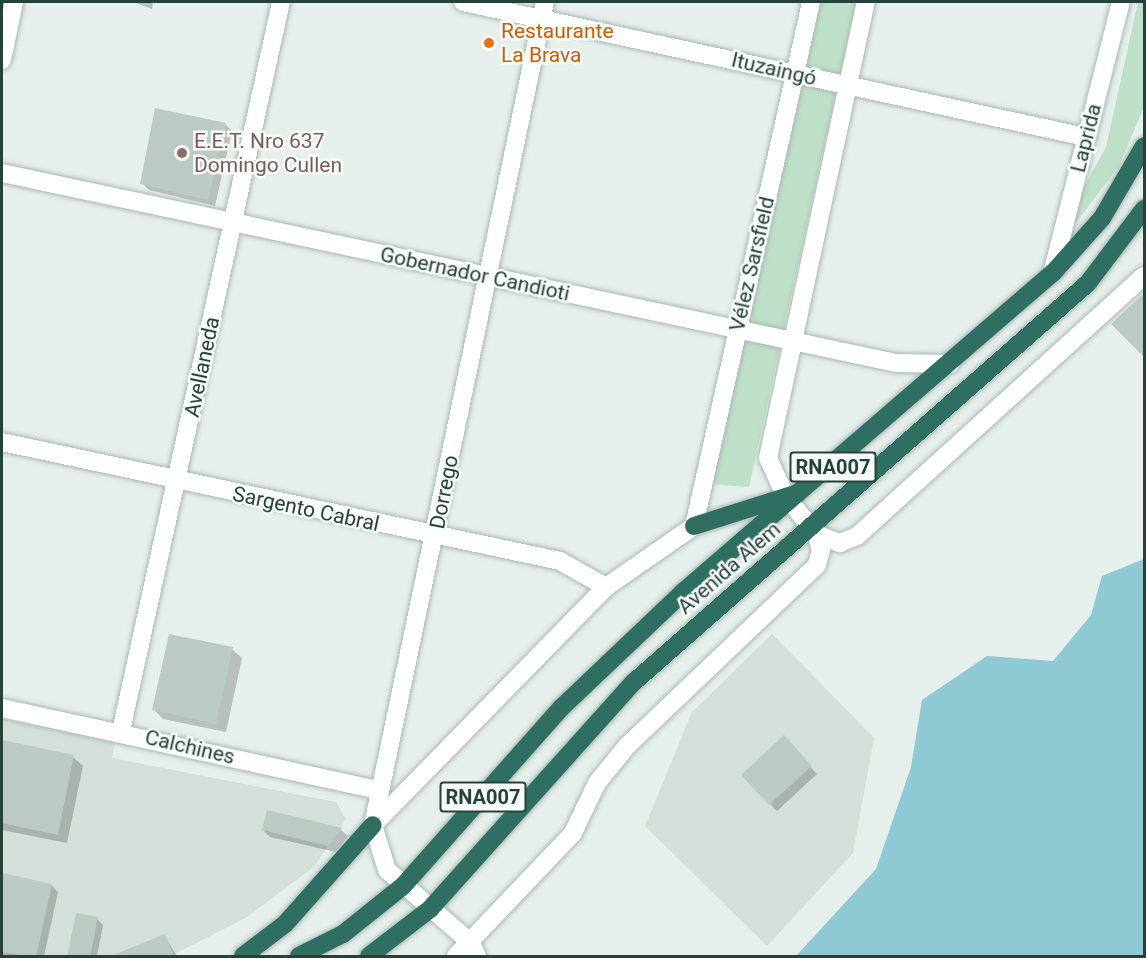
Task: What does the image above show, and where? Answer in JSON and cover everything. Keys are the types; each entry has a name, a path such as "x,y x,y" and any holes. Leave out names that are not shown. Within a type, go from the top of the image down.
{"highway":[{"name":"RNA007","path":"1052,274 1102,218 1144,146"},
{"name":"Avenida Alem","path":"369,957 430,909 627,689 813,530 1088,283 1139,222 1144,209"},
{"name":"Avenida Alem","path":"299,957 343,934 404,886 562,707 683,592 788,499 806,491 1052,274"},
{"path":"694,526 788,499"},
{"path":"243,957 285,924 373,825"}],"street":[{"path":"2,60 14,2"},
{"name":"Avellaneda","path":"121,731 178,481 281,2"},
{"name":"Ituzaingó","path":"463,2 543,9 796,74 1086,137"},
{"name":"Vélez Sarsfield","path":"694,526 811,2"},
{"path":"456,957 474,950 573,833 597,783 627,746 817,565 822,550 813,530 788,499 768,466 792,342 866,2"},
{"name":"Laprida","path":"1052,274 1121,2"},
{"name":"Dorrego","path":"474,950 382,863 373,825 378,790 435,537 543,9"},
{"name":"Gobernador Candioti","path":"2,174 896,363 950,364"},
{"path":"813,530 840,543 857,536 1144,276"},
{"name":"Sargento Cabral","path":"2,442 435,537 560,561 606,587"},
{"path":"373,825 606,587 694,526"},
{"name":"Calchines","path":"2,708 121,731 378,790"}],"shaded area":[{"path":"772,634 874,738 853,853 767,946 645,826 692,712"},
{"path":"2,719 115,741 112,758 336,802 346,819 315,866 247,917 171,956 2,956"}],"green space":[{"path":"817,2 856,2 749,487 708,484"},
{"path":"1138,2 1144,2 1144,107 1119,166 1072,228 1077,199 1106,147"}],"water":[{"path":"1144,559 1144,956 796,956 876,869 911,767 922,700 987,656 1053,661 1091,615 1102,576"}],"building":[{"name":"E.E.T. Nro 637 Domingo Cullen","path":"155,108 226,123 208,200 140,184"},
{"path":"1144,293 1144,357 1111,324"},
{"path":"169,634 233,647 216,724 152,710"},
{"path":"784,735 812,766 769,805 741,775"},
{"path":"2,740 74,755 58,835 2,823"},
{"path":"267,810 342,828 328,846 262,830"},
{"path":"2,873 52,884 36,957 2,952"},
{"path":"76,913 98,917 90,957 67,957"},
{"path":"165,934 174,957 111,956"}],"place":[{"name":"Restaurante La Brava","path":"489,43"},
{"name":"E.E.T. Nro 637 Domingo Cullen","path":"182,153"}]}
